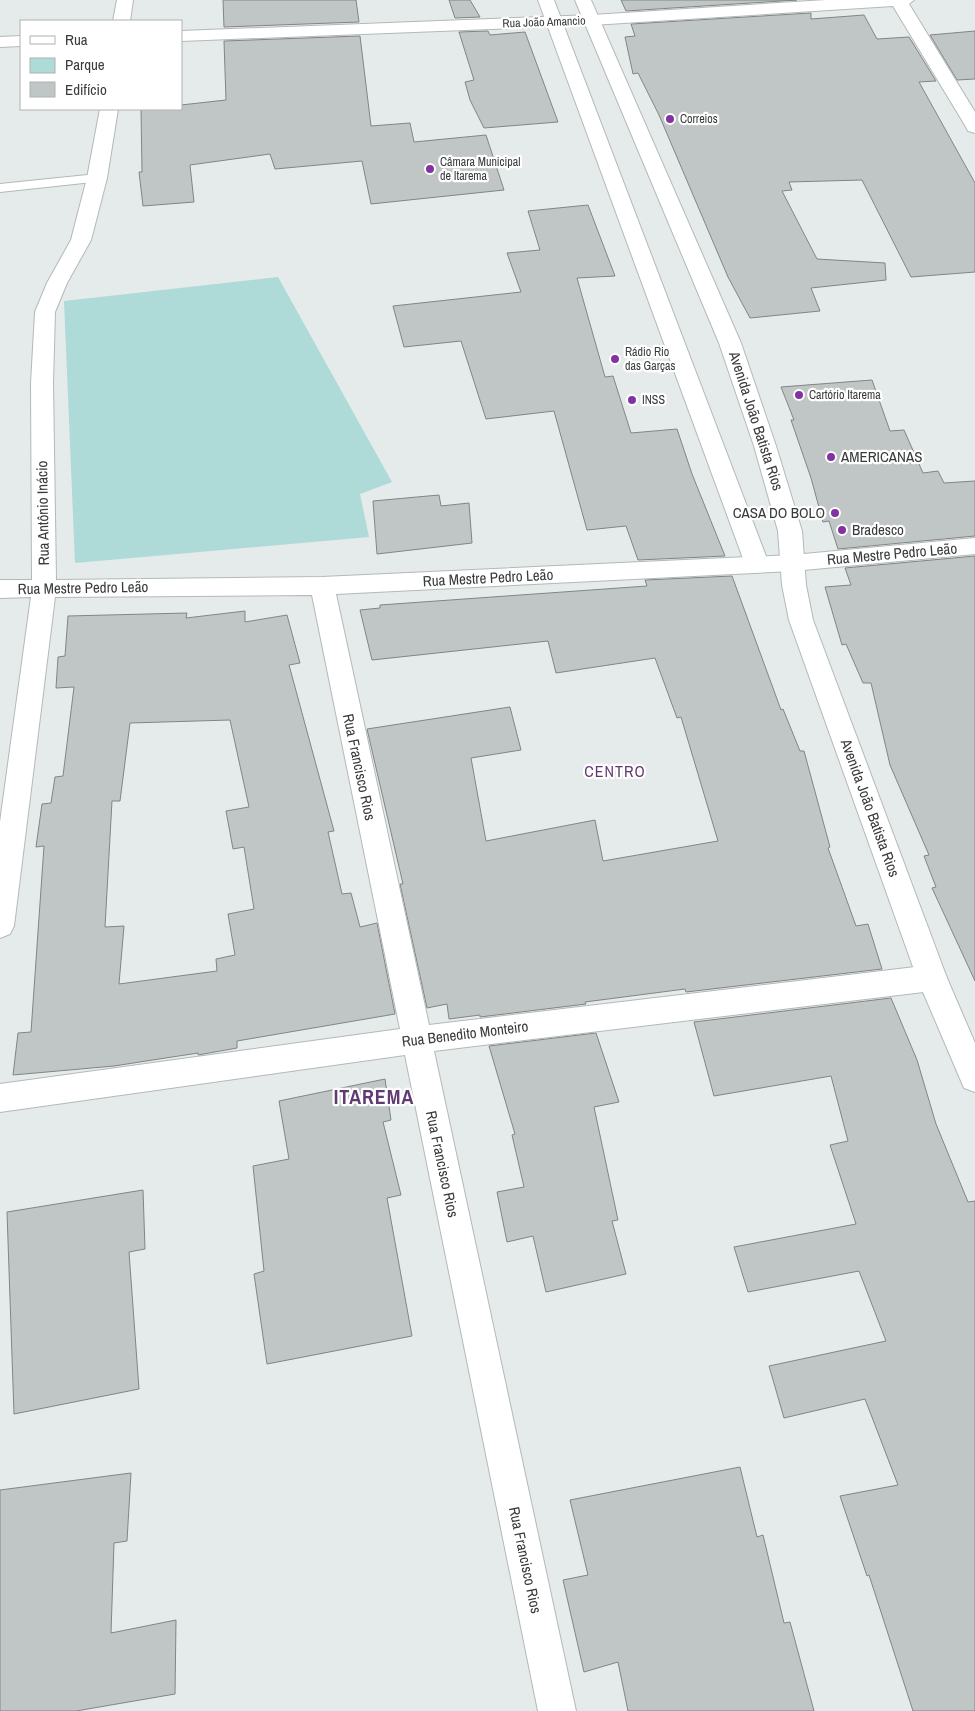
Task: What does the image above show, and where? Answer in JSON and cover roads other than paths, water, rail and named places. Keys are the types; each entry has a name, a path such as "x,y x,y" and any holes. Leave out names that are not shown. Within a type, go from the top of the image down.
{"street":[{"path":"122,20 125,0"},
{"path":"546,0 757,564"},
{"name":"Avenida João Batista Rios","path":"583,0 730,343 765,446 790,531 801,620 932,978 975,1078"},
{"path":"899,0 975,127"},
{"name":"Rua João Amancio","path":"182,36 592,20 906,0"},
{"path":"0,42 20,41"},
{"name":"Rua Antônio Inácio","path":"0,926 44,588 42,383 45,312 57,282 81,240 97,178 108,110"},
{"name":"Rua Mestre Pedro Leão","path":"0,589 322,586 793,563 975,546"},
{"name":"Rua Francisco Rios","path":"322,586 415,1040 557,1711"},
{"name":"Rua Benedito Monteiro","path":"0,1098 415,1040 932,978"}],"lane":[{"path":"0,188 97,178"}],"place":[{"name":"Correios","path":"670,119"},
{"name":"Câmara Municipal de Itarema","path":"430,169"},
{"name":"Rádio Rio das Garças","path":"615,359"},
{"name":"Cartório Itarema","path":"799,395"},
{"name":"INSS","path":"632,400"},
{"name":"AMERICANAS","path":"831,457"},
{"name":"CASA DO BOLO","path":"835,513"},
{"name":"Bradesco","path":"842,530"}],"district":[{"name":"CENTRO","path":"615,771"},
{"name":"ITAREMA","path":"374,1097"}]}
